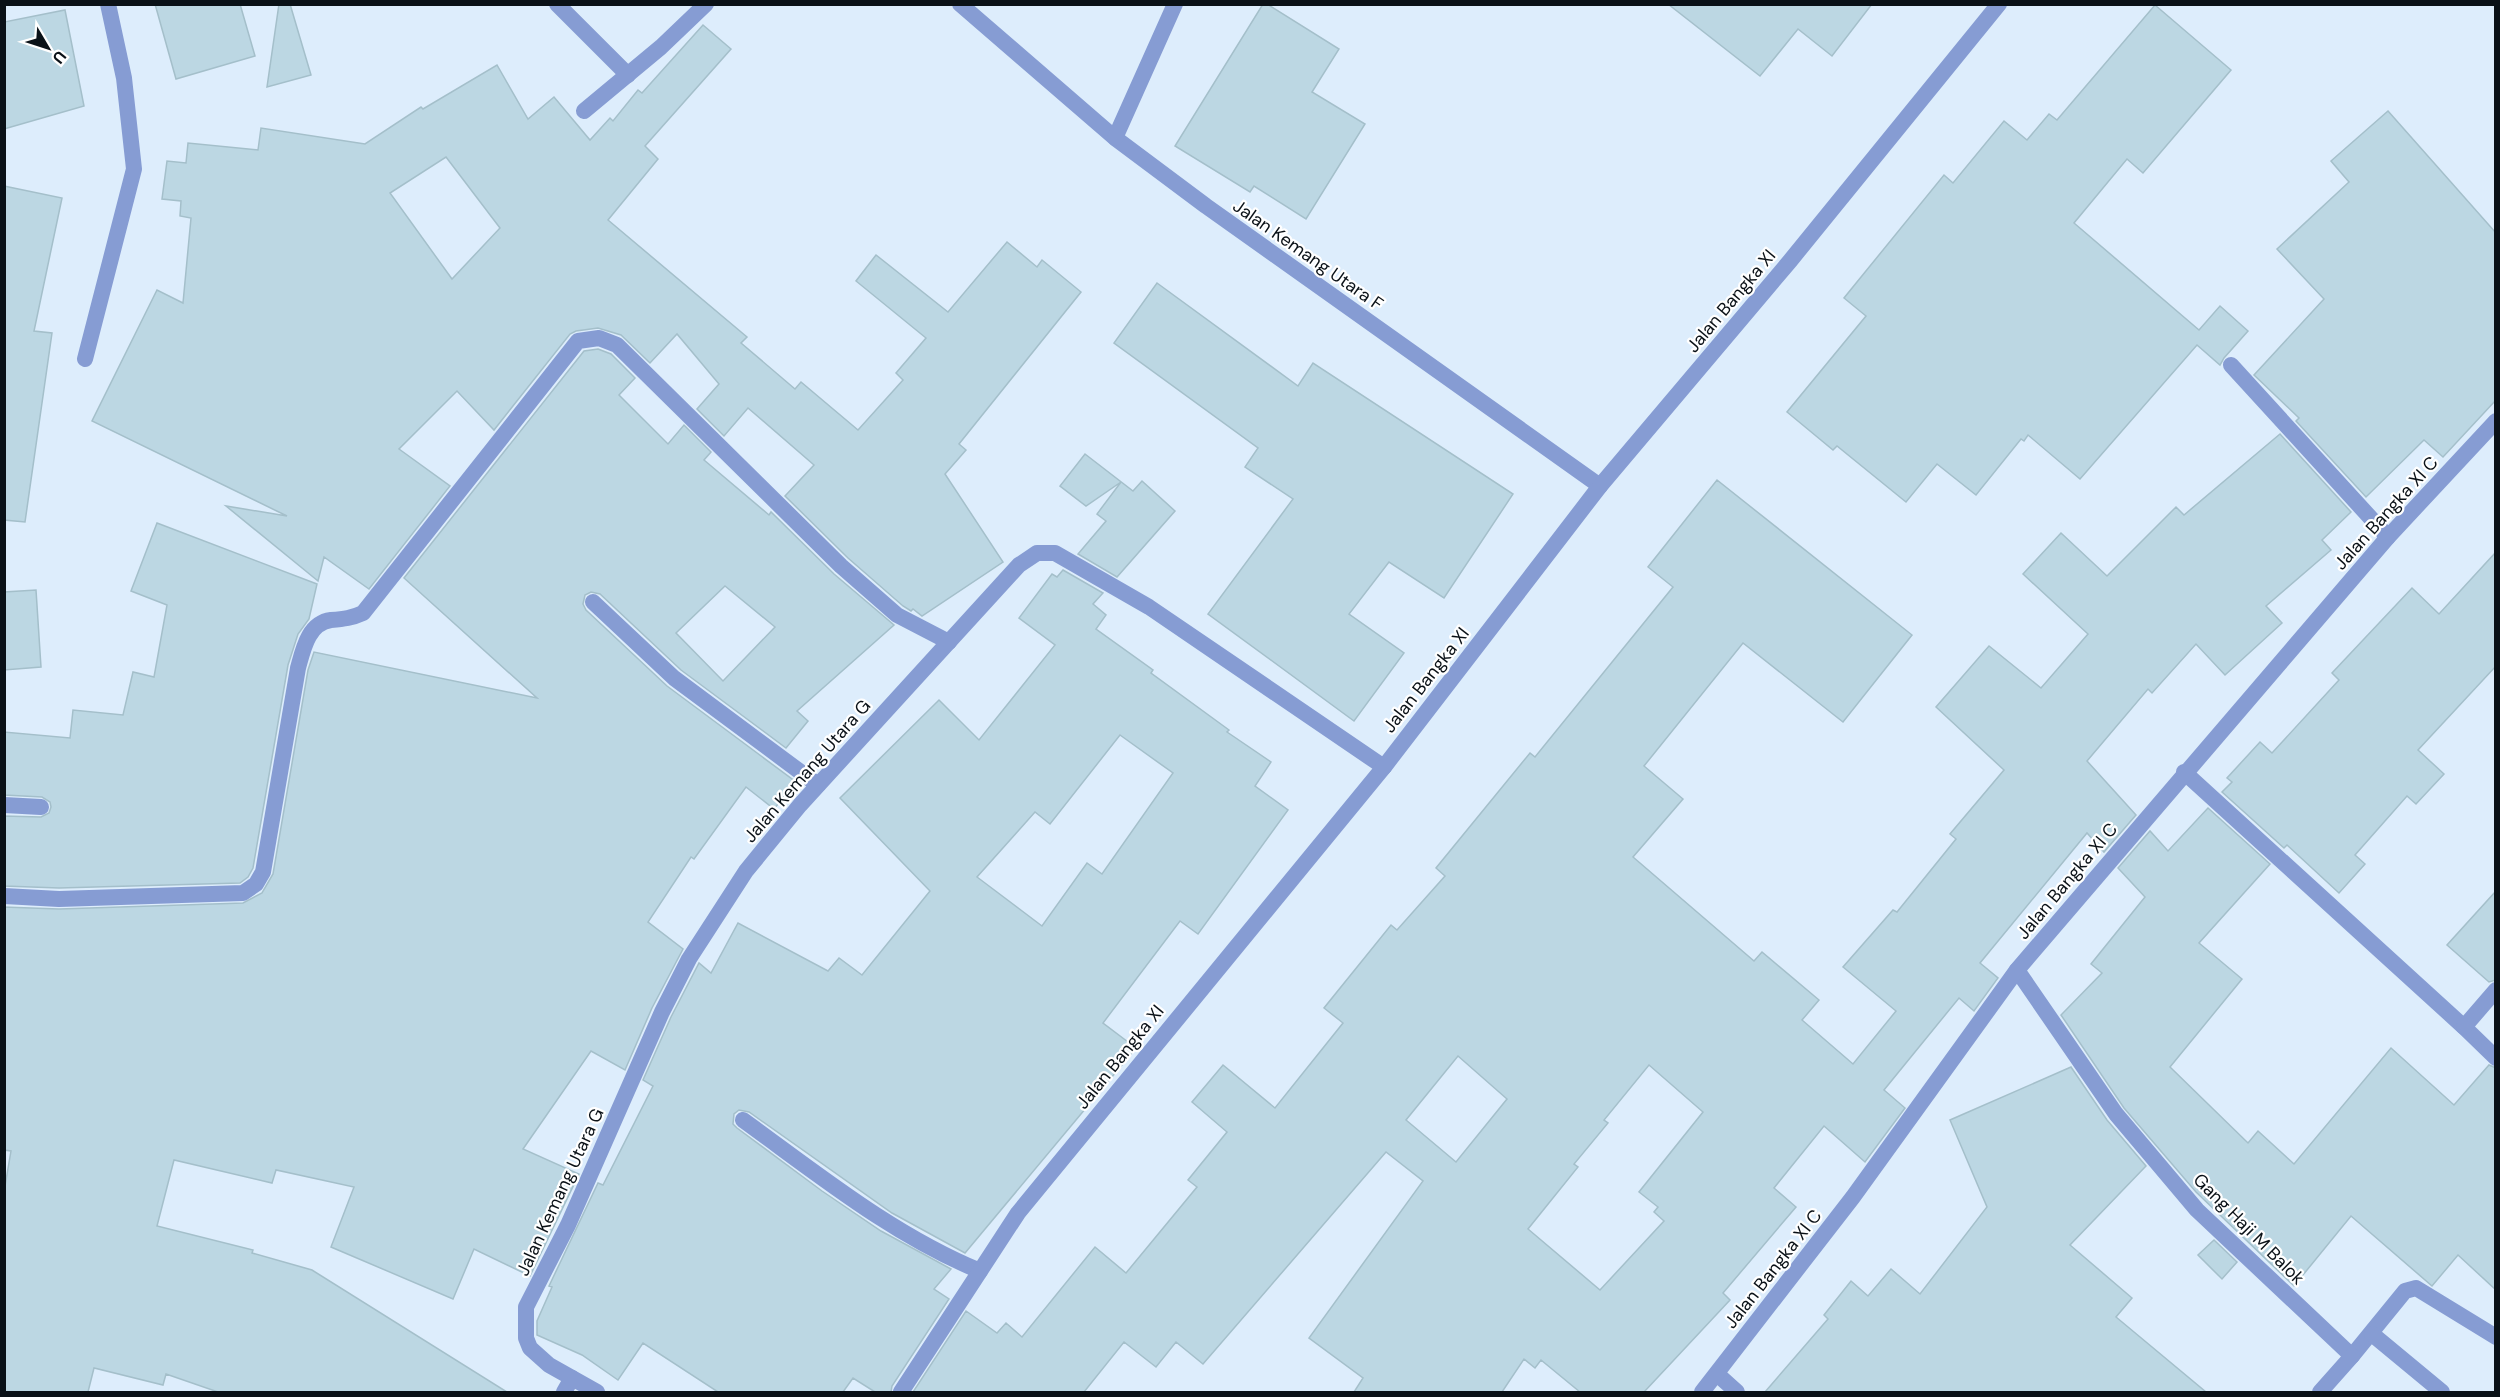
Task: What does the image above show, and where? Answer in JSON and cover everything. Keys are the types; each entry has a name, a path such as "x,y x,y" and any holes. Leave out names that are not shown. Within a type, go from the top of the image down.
{"street":[{"path":"85,359 134,169 124,78 108,4"},
{"path":"557,4 628,75"},
{"path":"584,111 628,75 706,4"},
{"name":"Jalan Kemang Utara F","path":"960,4 1115,138 1215,213 1600,486"},
{"path":"1115,138 1175,4"},
{"name":"Jalan Bangka XI","path":"901,1392 1018,1213 1384,767 1600,486 1790,261 1999,4"},
{"path":"4,896 59,899 243,893 256,885 263,872 298,668 306,640 317,626 328,620 350,620 363,612 578,341 599,338 617,345 841,566 897,615 949,642"},
{"path":"2231,365 2388,537"},
{"name":"Jalan Bangka XI C","path":"1702,1392 1853,1197 2017,970 2184,772 2388,537 2496,421"},
{"name":"Jalan Kemang Utara G","path":"597,1392 568,1385 530,1348 526,1338 526,1307 568,1225 662,1012 689,958 746,871 818,784 1018,565 1037,552 1054,553 1149,607 1384,767"},
{"path":"593,602 674,678 818,784"},
{"path":"2184,772 2496,1058"},
{"path":"4,805 40,807"},
{"name":"Gang Haji M Balok","path":"2017,970 2116,1114 2197,1210 2352,1356"},
{"path":"2464,1027 2496,990"},
{"path":"743,1120 877,1216 941,1255 980,1271"},
{"path":"2320,1392 2372,1334 2406,1291 2416,1288 2496,1337"},
{"path":"2372,1334 2442,1392"},
{"path":"1717,1374 1737,1392"}],"building":[{"path":"155,4 240,4 255,56 176,79"},
{"path":"279,4 290,4 311,75 267,87"},
{"path":"1263,4 1267,4 1339,49 1312,92 1365,124 1306,219 1254,186 1250,192 1175,146"},
{"path":"1668,4 1872,4 1832,56 1798,29 1760,76"},
{"path":"2155,5 2231,70 2143,173 2127,159 2074,223 2199,330 2220,306 2248,331 2220,365 2197,345 2080,479 2028,435 2024,441 2021,439 1976,495 1937,464 1906,502 1837,446 1833,450 1787,412 1866,316 1844,298 1944,175 1953,183 2004,121 2027,140 2049,114 2057,120"},
{"path":"65,10 84,106 4,129 4,22"},
{"path":"703,25 731,49 645,146 658,159 608,220 747,337 741,343 795,389 801,382 858,430 903,380 896,373 926,338 856,281 876,255 948,312 1007,242 1037,267 1042,260 1081,292 959,444 966,450 945,474 1003,562 922,616 913,609 911,611 903,606 848,558 785,496 814,465 748,408 724,436 697,409 719,384 677,334 650,363 621,335 598,328 570,334 494,430 457,391 399,449 450,486 369,589 324,557 318,581 226,506 287,516 92,421 157,290 183,303 191,218 180,216 181,201 162,199 167,161 186,163 188,143 258,150 261,128 365,144 421,107 423,109 497,65 528,119 554,97 590,140 610,118 613,121 638,90 642,93","holes":["446,157 500,228 452,279 390,193"]},
{"path":"2388,111 2496,233 2496,400 2443,457 2424,440 2366,497 2296,421 2299,418 2254,375 2324,299 2277,249 2349,182 2331,161"},
{"path":"4,186 62,198 34,331 52,333 25,522 4,520"},
{"path":"1157,283 1298,386 1313,363 1513,494 1444,598 1389,562 1349,614 1404,653 1354,721 1208,614 1293,499 1245,467 1258,448 1114,343"},
{"path":"598,349 611,354 635,378 619,395 668,444 684,425 711,452 704,460 769,515 771,512 834,574 894,625 797,711 808,721 786,748 681,670 600,594 591,592 585,595 583,604 586,610 667,686 796,782 774,809 746,787 694,859 691,857 648,922 683,949 652,1008 625,1070 591,1051 523,1149 579,1174 530,1276 474,1249 453,1299 331,1247 354,1187 276,1170 272,1183 174,1160 157,1226 253,1250 252,1253 312,1270 507,1392 218,1392 166,1374 163,1385 94,1368 88,1392 4,1392 4,1192 11,1151 4,1150 4,907 59,909 243,903 262,893 273,874 308,670 314,652 537,698 404,578 584,351","holes":["725,586 775,627 723,681 676,633"]},
{"path":"2280,434 2351,512 2322,540 2331,550 2266,606 2282,623 2225,675 2196,644 2152,693 2148,689 2087,761 2136,815 2104,852 2087,833 1980,963 1998,978 1974,1011 1959,998 1884,1090 1905,1108 1865,1162 1824,1126 1774,1188 1796,1207 1723,1293 1730,1300 1644,1392 1580,1392 1541,1360 1535,1368 1524,1359 1502,1392 1354,1392 1363,1378 1309,1338 1423,1181 1386,1152 1203,1364 1176,1342 1156,1367 1124,1342 1084,1392 913,1392 966,1311 997,1333 1006,1323 1022,1337 1095,1247 1126,1273 1197,1187 1188,1180 1227,1132 1192,1102 1223,1065 1275,1108 1343,1023 1324,1008 1391,925 1397,930 1445,876 1436,868 1530,753 1535,757 1673,587 1648,567 1717,480 1912,635 1843,722 1743,643 1644,766 1683,799 1633,857 1754,961 1762,952 1819,1000 1802,1020 1853,1064 1896,1011 1843,967 1893,910 1897,912 1956,839 1950,834 2004,770 1936,707 1989,646 2041,688 2088,634 2023,574 2061,533 2107,576 2176,507 2184,515","holes":["1458,1056 1507,1099 1456,1162 1406,1120","1649,1065 1703,1112 1639,1192 1658,1207 1654,1212 1664,1221 1600,1290 1528,1229 1578,1167 1574,1164 1608,1123 1604,1120"]},
{"path":"1085,454 1133,491 1142,481 1175,511 1117,577 1078,554 1106,521 1097,514 1121,482 1086,506 1060,486"},
{"path":"157,523 317,584 309,619 298,634 288,665 253,868 248,877 240,883 59,888 4,886 4,816 41,817 49,813 51,807 50,802 42,797 4,795 4,732 70,738 73,710 123,715 133,672 154,677 167,605 131,591"},
{"path":"2496,552 2496,666 2418,750 2444,774 2416,804 2407,796 2355,855 2365,864 2339,893 2287,845 2284,848 2222,792 2232,782 2227,778 2260,742 2272,753 2339,680 2332,673 2412,588 2439,614"},
{"path":"1063,570 1103,593 1093,604 1106,615 1096,629 1153,670 1151,673 1229,730 1227,732 1271,762 1255,786 1288,810 1198,934 1180,921 1103,1023 1136,1048 965,1253 892,1213 749,1112 739,1110 734,1114 733,1124 737,1128 822,1191 881,1231 951,1269 934,1289 949,1299 892,1386 891,1392 875,1392 853,1378 843,1392 718,1392 643,1343 618,1380 582,1355 537,1335 537,1321 552,1287 549,1286 598,1183 603,1185 653,1086 643,1080 671,1017 699,963 711,973 738,923 828,971 839,958 862,975 930,891 840,798 939,700 979,740 1055,645 1019,618 1052,574 1057,577","holes":["1120,735 1173,773 1102,874 1087,863 1042,926 977,877 1035,812 1050,824"]},
{"path":"36,590 41,667 4,670 4,592"},
{"path":"2208,808 2270,864 2199,943 2242,979 2170,1067 2248,1143 2258,1131 2294,1164 2391,1048 2454,1105 2489,1065 2496,1068 2496,1290 2458,1255 2432,1286 2351,1216 2294,1286 2196,1192 2124,1108 2061,1015 2102,973 2091,964 2145,897 2118,868 2150,831 2168,851"},
{"path":"2496,891 2496,980 2489,982 2447,945"},
{"path":"2071,1067 2107,1120 2146,1166 2070,1245 2132,1298 2116,1317 2206,1392 1765,1392 1828,1319 1824,1315 1851,1281 1868,1296 1891,1269 1920,1294 1987,1207 1950,1120"},
{"path":"2214,1240 2237,1262 2222,1279 2198,1255"}]}
